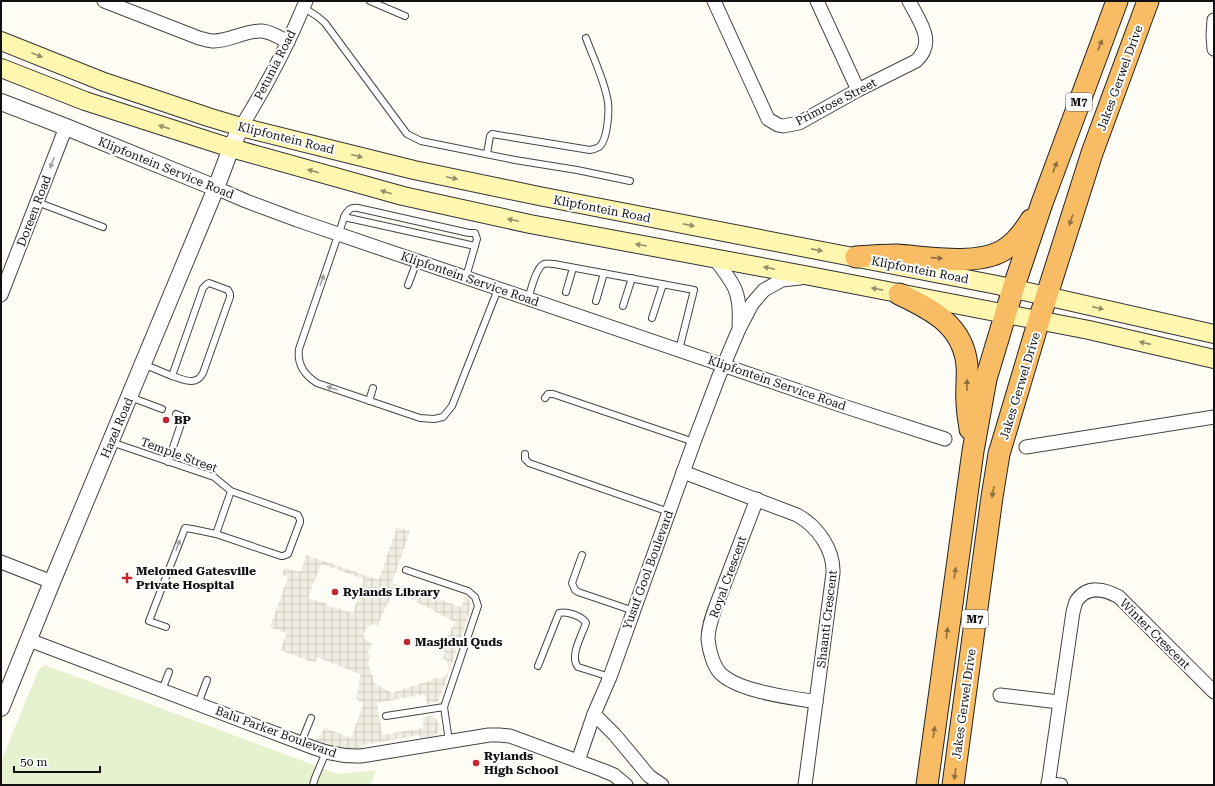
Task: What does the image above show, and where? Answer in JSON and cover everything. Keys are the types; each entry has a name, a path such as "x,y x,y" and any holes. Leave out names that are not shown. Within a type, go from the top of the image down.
{"highway":[{"name":"M7","path":"926,785 973,451 986,379 1013,289 1042,204 1117,1"},
{"name":"Jakes Gerwel Drive","path":"953,785 991,504 1000,454 1039,320 1092,153 1148,1"},
{"path":"856,257 894,255 972,259 997,254 1021,235 1042,204"},
{"path":"899,294 920,303 943,319 954,330 962,343 967,365 967,402 973,451"}],"main road":[{"name":"Klipfontein Road","path":"1,41 104,82 241,127 414,170 523,193 856,257 1013,289 1214,334"},
{"name":"Klipfontein Road","path":"1,68 84,101 231,148 403,196 530,224 1089,330 1214,359"}],"street":[{"path":"104,1 199,38 214,41 251,32 262,31 288,42"},
{"name":"Primrose Street","path":"714,1 768,119 778,125 783,126 799,123 858,90 916,61 922,56 926,42 926,34 909,1"},
{"path":"816,1 858,90"},
{"name":"Petunia Road","path":"241,127 288,42 304,4"},
{"path":"1214,20 1214,49"},
{"name":"Klipfontein Service Road","path":"1,102 246,201 338,234 843,406 945,439"},
{"name":"Doreen Road","path":"1,296 66,127"},
{"name":"Hazel Road","path":"1,708 216,188 231,148 241,127"},
{"name":"Yusuf Gool Boulevard","path":"714,258 736,289 739,297 739,329"},
{"name":"Yusuf Gool Boulevard","path":"578,761 594,714 610,678 694,442 723,365 739,329 752,304 764,290 782,280 815,277"},
{"path":"1026,447 1214,417"},
{"name":"Shaanti Crescent","path":"683,472 796,514 816,529 831,556 833,564 805,785"},
{"name":"Royal Crescent","path":"757,499 710,625 708,639 713,663 720,673 730,681 743,687 816,702"},
{"path":"1,562 52,582"},
{"name":"Winter Crescent","path":"1052,785 1059,702 1073,612 1077,600 1084,594 1092,590 1102,590 1110,592 1118,597 1214,692"},
{"name":"Balu Parker Boulevard","path":"29,640 326,752 349,757 361,756 499,734 510,736 578,761"},
{"path":"1000,695 1059,702"},
{"path":"594,714 615,735 649,776 662,785"},
{"path":"578,761 614,775 626,785"}],"lane":[{"path":"370,1 405,16"},
{"path":"304,4 330,29 407,134 421,141 630,181"},
{"path":"487,154 490,136 492,134 590,150 600,146 603,142 606,131 608,101 586,38"},
{"path":"37,202 103,227"},
{"path":"466,277 477,239 475,233 352,208 344,217 300,343 298,355 304,372 317,383 420,418 434,419 444,417 452,406 498,289"},
{"path":"344,217 475,246"},
{"path":"408,285 417,261"},
{"path":"528,299 537,274 540,268 545,264 554,264 694,290 679,350"},
{"path":"566,292 573,268"},
{"path":"596,300 604,273"},
{"path":"623,306 632,278"},
{"path":"143,364 172,376 189,382 196,381 201,377 230,297 228,290 209,283 203,288 172,376"},
{"path":"652,318 663,284"},
{"path":"369,401 373,388"},
{"path":"545,398 548,394 553,394 694,442"},
{"path":"130,397 162,409"},
{"path":"168,462 183,418 176,414"},
{"name":"Temple Street","path":"111,442 214,477 231,491 296,514 300,517 300,522 290,552 286,556 216,534"},
{"path":"525,454 525,459 529,463 669,512"},
{"path":"166,627 149,621 185,528 216,534 231,491"},
{"path":"582,555 572,583 575,590 634,611"},
{"path":"406,570 468,591 472,593 477,602 477,610 444,707 449,741"},
{"path":"538,666 559,613 562,612 581,617 586,623 574,655 575,663 578,666 610,678"},
{"path":"162,690 169,672"},
{"path":"198,704 207,680"},
{"path":"386,716 444,707"},
{"path":"301,743 311,718"},
{"path":"313,785 326,752"}],"green space":[{"path":"45,665 338,774 376,770 371,785 1,785 1,761 39,669"}],"shaded area":[{"path":"397,527 410,531 392,583 461,607 465,597 470,600 471,608 439,700 437,702 427,704 425,694 377,703 382,735 424,728 422,718 431,716 438,721 440,728 437,734 423,739 418,735 364,745 360,750 335,749 315,741 325,728 351,738 364,703 356,698 360,674 317,657 315,663 280,650 287,633 270,627 288,577 282,575 285,567 298,572 301,571 306,555 379,580","holes":["321,564 364,579 353,613 333,608 327,604 308,598","394,590 455,622 442,648 445,652 443,659 446,660 449,668 445,677 437,679 434,677 432,680 392,693 375,684 368,663 371,655 368,653 372,643 366,641 363,634 367,627 374,624 379,627 379,622"]}],"place":[{"name":"BP","path":"166,420"},
{"name":"Melomed Gatesville Private Hospital","path":"127,578"},
{"name":"Rylands Library","path":"335,592"},
{"name":"Masjidul Quds","path":"407,642"},
{"name":"Rylands High School","path":"476,763"}]}
